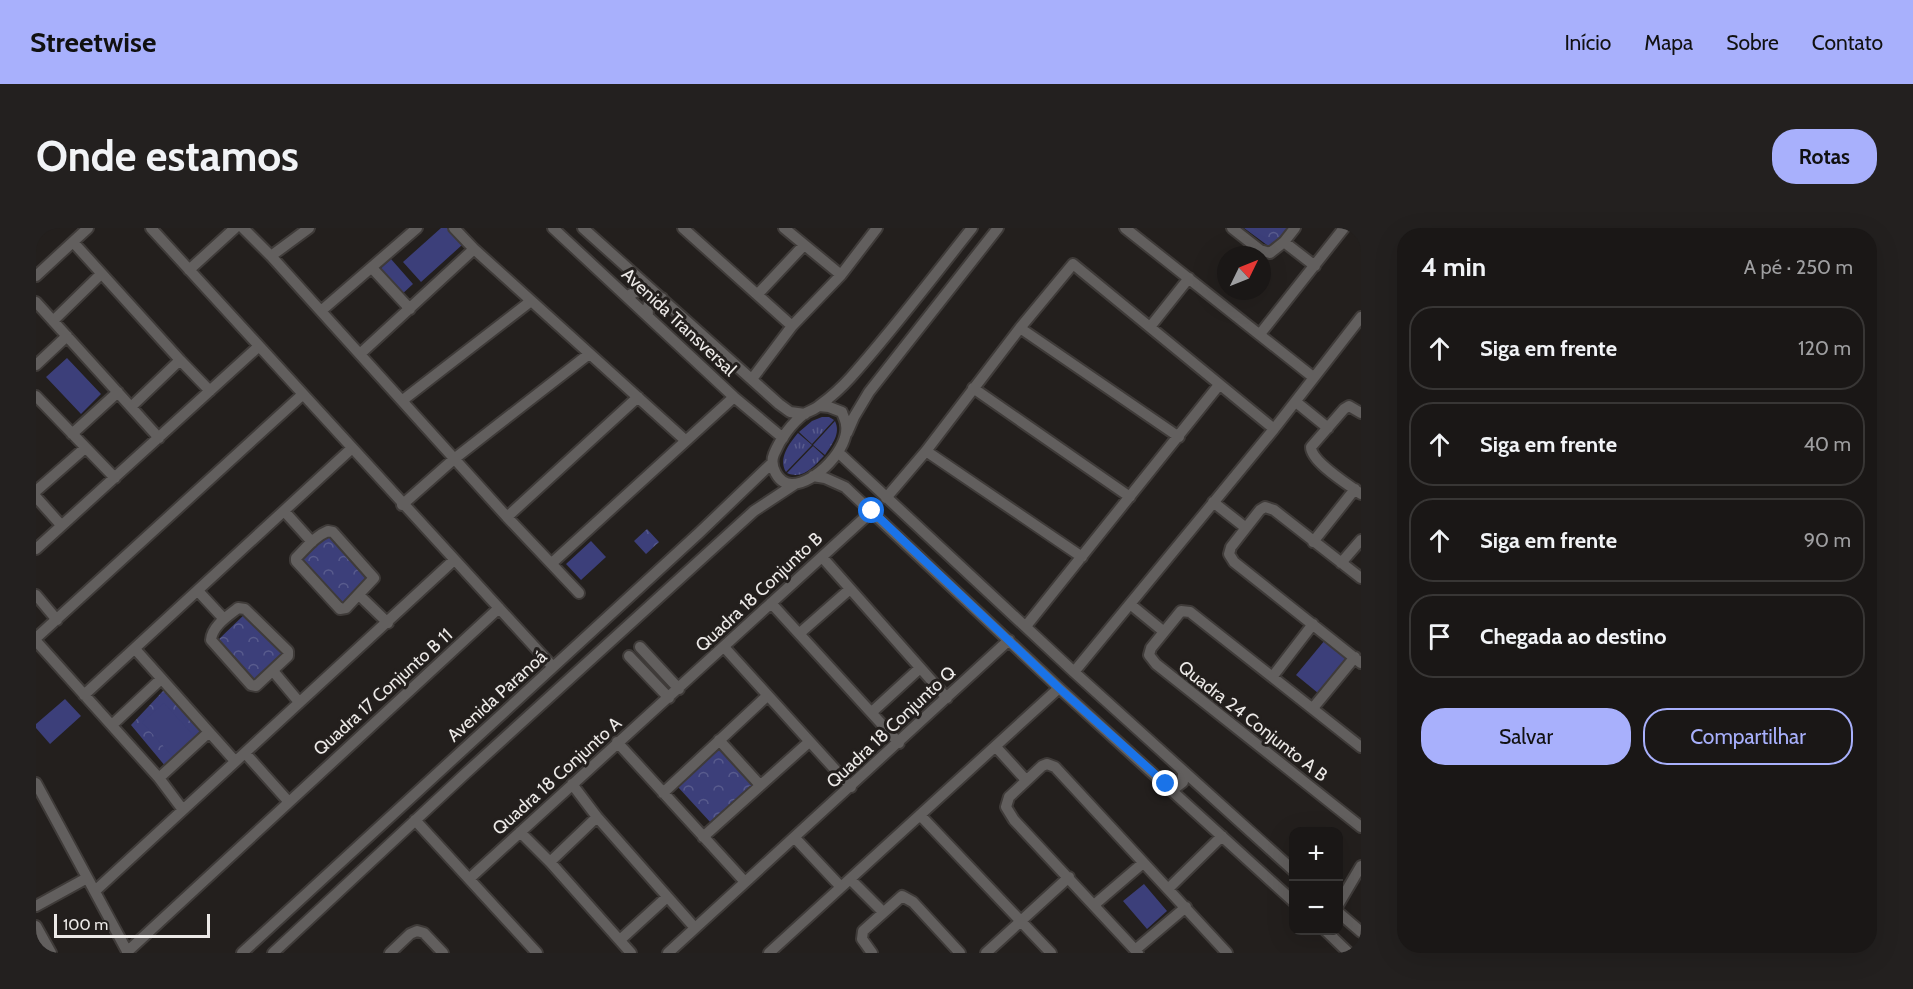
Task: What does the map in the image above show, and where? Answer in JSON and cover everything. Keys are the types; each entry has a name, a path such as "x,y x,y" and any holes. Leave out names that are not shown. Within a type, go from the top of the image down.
{"street":[{"path":"36,276 88,228"},
{"path":"150,228 553,667"},
{"path":"189,270 235,228"},
{"path":"243,228 579,593"},
{"path":"271,256 309,228"},
{"path":"321,311 417,228"},
{"path":"454,228 474,249 685,440"},
{"name":"Avenida Transversal","path":"553,228 734,397 783,438"},
{"name":"Avenida Transversal","path":"583,228 790,412 805,414"},
{"path":"683,228 792,326"},
{"path":"784,228 841,274"},
{"path":"752,379 792,326 841,274 877,228"},
{"path":"795,484 784,483 772,463 783,438 805,414 819,406 849,379 972,228"},
{"path":"273,953 466,773 754,512 795,484 813,476 839,453 854,417 869,392 998,228"},
{"path":"1125,228 1313,377"},
{"path":"1232,228 1260,250 1270,253 1284,242 1295,228"},
{"path":"1260,334 1344,228"},
{"path":"73,242 210,392"},
{"path":"1284,242 1315,266"},
{"path":"758,294 804,245"},
{"path":"360,354 474,249"},
{"path":"886,498 926,451 1020,328 1073,264 1274,429"},
{"path":"372,268 410,309"},
{"path":"53,321 101,274"},
{"path":"1150,327 1189,278"},
{"path":"627,296 640,290 641,280"},
{"path":"648,316 647,306 651,300 656,297 662,298"},
{"path":"403,400 531,300"},
{"path":"36,302 159,438"},
{"path":"1074,672 1296,402 1361,317"},
{"path":"1020,328 1179,437"},
{"path":"36,365 67,336"},
{"path":"36,549 258,346"},
{"path":"402,505 454,459 589,354"},
{"path":"131,406 180,360"},
{"path":"1026,626 1219,385"},
{"path":"973,388 1130,497"},
{"path":"72,434 118,392"},
{"path":"183,810 159,778 36,639 302,395"},
{"path":"36,396 115,478"},
{"path":"507,517 638,397"},
{"path":"552,563 734,397"},
{"path":"1296,402 1328,428"},
{"path":"819,406 842,412 847,425 846,436"},
{"path":"1313,542 1358,492 1317,460 1311,453 1311,447 1348,406 1361,413"},
{"path":"36,491 85,448"},
{"path":"84,694 351,449"},
{"path":"926,451 1082,557"},
{"path":"839,453 1074,672 1289,867"},
{"name":"Avenida Paranoá","path":"242,953 772,463"},
{"path":"813,476 825,478 845,487 1059,688 1289,898"},
{"path":"36,497 61,525"},
{"path":"1213,502 1246,528"},
{"path":"1313,708 1358,660 1234,562 1229,554 1231,547 1265,507 1274,510 1361,578"},
{"path":"284,511 312,542"},
{"name":"Quadra 18 Conjunto B","path":"669,698 872,511"},
{"path":"333,532 374,578 359,595 346,608 340,609 318,587 296,561 296,558 322,533 333,532"},
{"path":"1341,563 1361,540"},
{"path":"927,563 936,568 945,564 943,550"},
{"path":"822,557 947,698"},
{"path":"95,891 454,560"},
{"path":"951,586 950,576 954,570 964,569"},
{"path":"800,633 850,589"},
{"path":"198,591 224,619"},
{"path":"36,595 57,620"},
{"path":"359,595 388,623"},
{"path":"771,603 899,743"},
{"path":"1130,604 1163,631 1180,611 1190,612 1361,747"},
{"path":"238,608 245,609 288,651 288,656 256,686 251,685 210,640 211,634 224,619 238,608"},
{"name":"Quadra 17 Conjunto B 11","path":"128,952 288,801 499,608"},
{"path":"1273,676 1313,624"},
{"name":"Quadra 24 Conjunto A B","path":"1163,631 1149,655 1156,664 1361,827"},
{"name":"Quadra 18 Conjunto Q","path":"668,953 1009,640"},
{"path":"640,646 679,689"},
{"path":"724,647 851,787"},
{"path":"135,649 235,761"},
{"path":"629,656 669,698"},
{"path":"872,712 920,668"},
{"path":"273,671 299,702"},
{"path":"112,725 161,680"},
{"path":"769,953 1059,688"},
{"path":"663,793 767,696"},
{"name":"Quadra 18 Conjunto A","path":"469,879 617,742 669,698"},
{"path":"159,778 208,732"},
{"path":"481,734 479,740 483,750 495,748"},
{"path":"719,740 760,784"},
{"path":"617,742 745,882"},
{"path":"704,837 809,742"},
{"path":"996,747 1026,780"},
{"path":"244,753 288,801"},
{"path":"455,756 463,755 469,760 466,773"},
{"path":"1186,907 1137,951 1014,820 1006,807 1009,797 1042,766 1047,764 1055,768 1186,907 1227,953"},
{"path":"1166,784 1175,788 1183,782 1184,772 1180,768"},
{"path":"36,783 128,952"},
{"path":"572,784 597,817 695,928"},
{"path":"1189,806 1187,799 1190,793 1203,789"},
{"path":"920,815 1051,953"},
{"path":"550,862 597,817"},
{"path":"415,820 529,950"},
{"path":"520,832 550,862 631,953"},
{"path":"1168,889 1222,836"},
{"path":"795,838 841,886"},
{"path":"1094,905 1143,863"},
{"path":"1343,897 1361,866"},
{"path":"986,953 1069,877"},
{"path":"36,906 87,878"},
{"path":"850,879 883,912"},
{"path":"872,953 862,939 863,931 902,896 913,902 960,953"},
{"path":"620,940 667,897"},
{"path":"1343,916 1361,932"},
{"path":"36,926 51,953"},
{"path":"390,953 410,934 417,931 424,933 443,953"},
{"path":"1330,935 1349,953"}],"green space":[{"path":"441,228 447,228 462,245 421,282 403,262"},
{"path":"1244,228 1291,228 1275,251"},
{"path":"391,259 413,284 400,296 378,271"},
{"path":"67,358 101,394 81,414 46,377"},
{"path":"822,417 834,420 812,444 799,432 812,421"},
{"path":"835,421 836,435 825,455 813,445"},
{"path":"798,433 812,445 786,472 784,456"},
{"path":"813,446 824,456 803,474 787,473"},
{"path":"647,529 659,542 646,554 634,541"},
{"path":"330,534 375,581 347,608 302,560"},
{"path":"591,541 606,557 581,580 566,564"},
{"path":"247,612 287,654 257,683 217,641"},
{"path":"1325,640 1347,659 1318,693 1296,675"},
{"path":"163,691 166,691 204,731 166,767 131,725"},
{"path":"65,699 81,716 50,744 36,728 36,724"},
{"path":"164,703 195,737 173,757 142,722"},
{"path":"720,744 756,783 711,823 678,787"},
{"path":"1144,884 1167,911 1147,929 1123,901"}],"route":[{"path":"872,511 1059,688 1166,784"}]}
